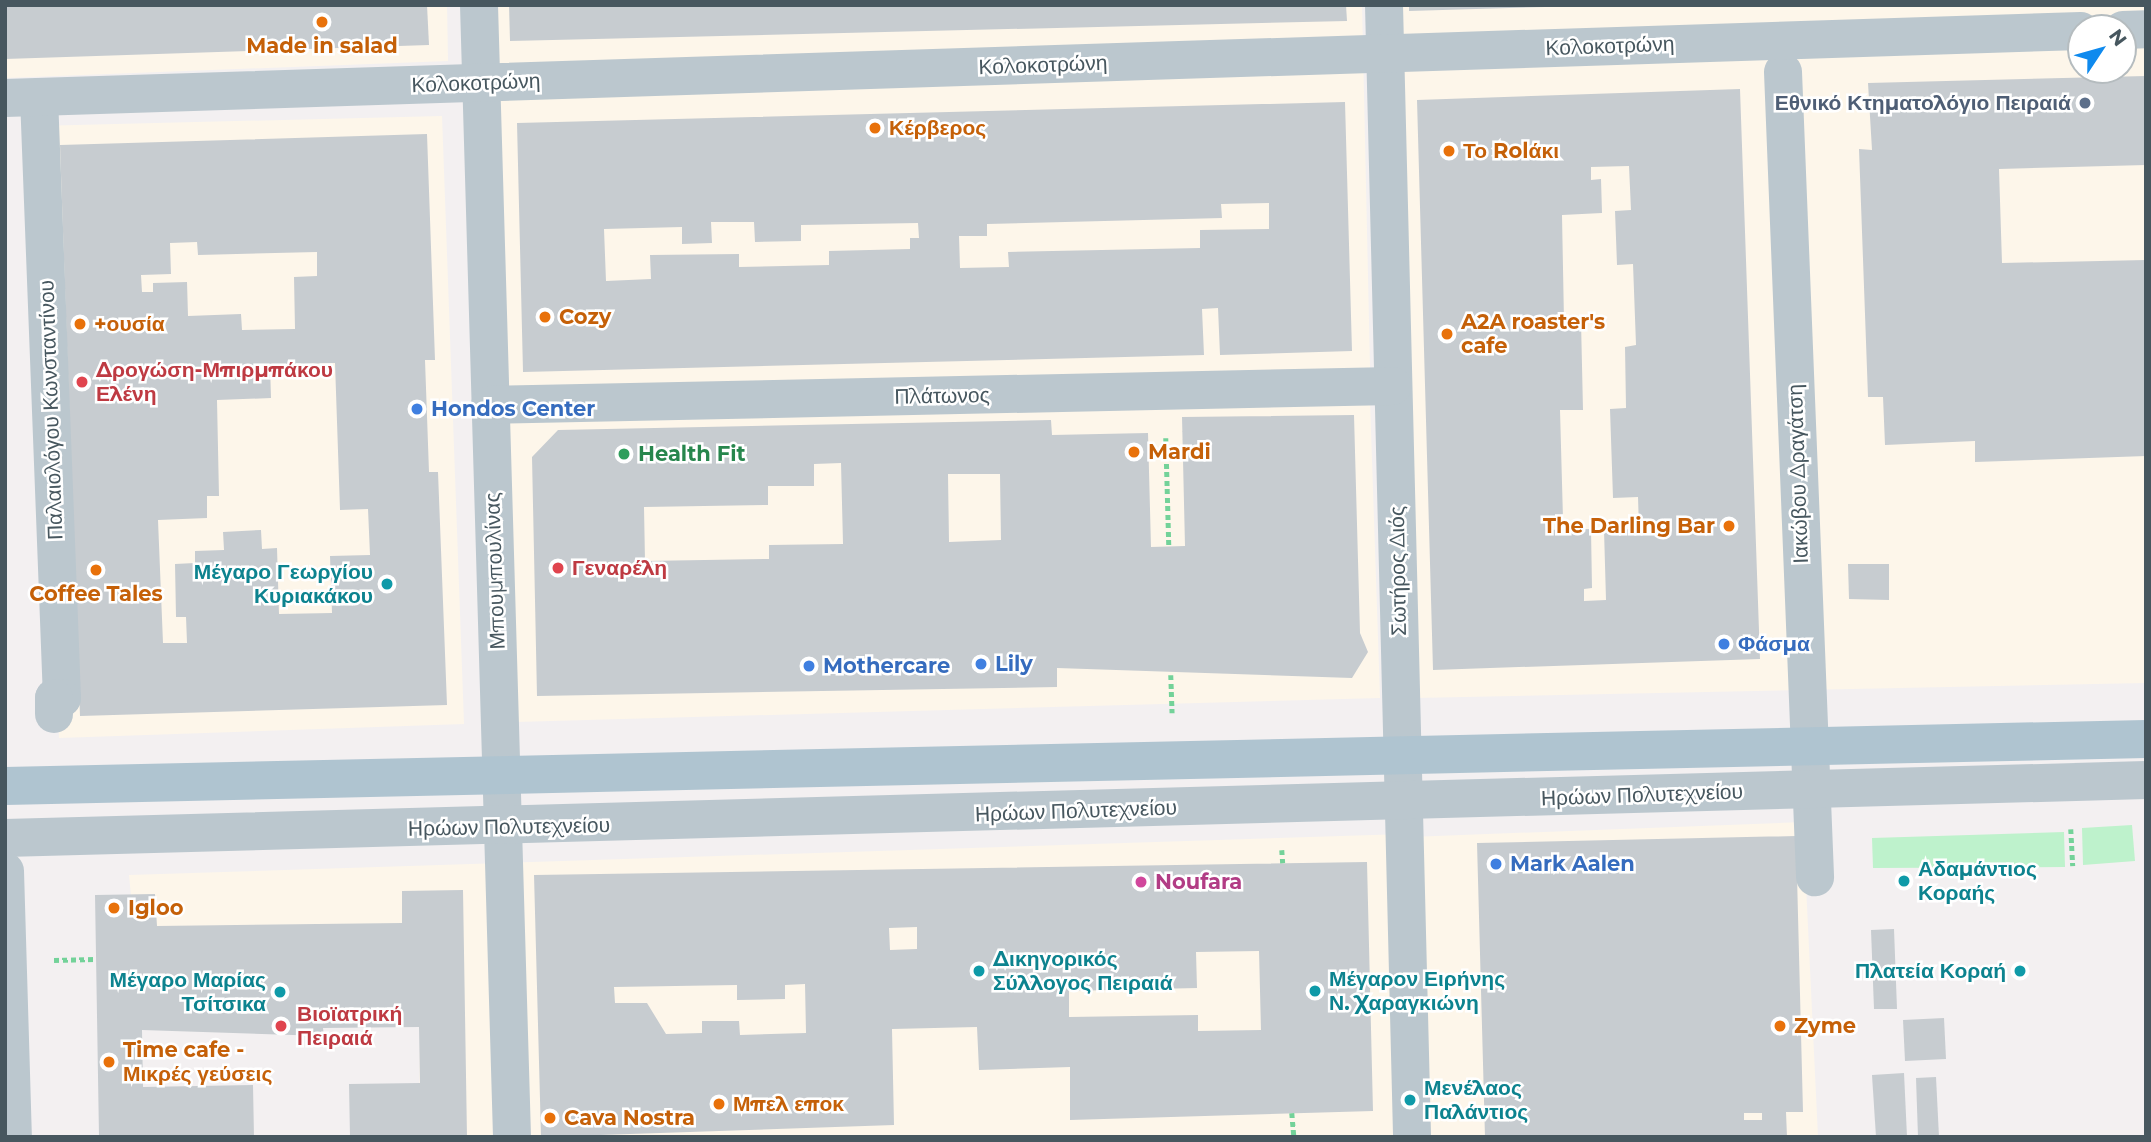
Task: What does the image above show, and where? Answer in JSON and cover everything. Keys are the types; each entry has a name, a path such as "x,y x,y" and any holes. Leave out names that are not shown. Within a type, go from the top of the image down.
{"main road":[{"name":"Ηρώων Πολυτεχνείου","path":"5,786 2146,739"}],"street":[{"name":"Μπουμπουλίνας","path":"479,5 512,1137"},
{"name":"Σωτήρος Διός","path":"1384,5 1412,1137"},
{"name":"Κολοκοτρώνη","path":"23,98 2067,31"},
{"name":"Ιακώβου Δραγάτση","path":"1783,72 1815,877"},
{"path":"23,98 37,389"},
{"name":"Παλαιολόγου Κωνσταντίνου","path":"23,98 62,698 54,698 54,714"},
{"name":"Πλάτωνος","path":"490,405 1393,386"},
{"name":"Ηρώων Πολυτεχνείου","path":"5,838 503,828 2146,780"},
{"path":"5,871 13,1137"}],"path":[{"path":"1165,391 1169,546"},
{"path":"2071,822 2073,866"},
{"path":"1292,1113 1294,1137"}],"shaded area":[{"path":"5,5 447,5 448,61 5,78"},
{"path":"491,5 1362,5 1370,368 501,389"},
{"path":"1398,5 2146,5 2146,683 1415,698"},
{"path":"442,116 464,724 59,738 36,126"},
{"path":"1370,401 1380,698 516,722 502,420"},
{"path":"1803,822 1818,1137 1421,1137 1410,837"},
{"path":"1405,834 1409,1137 419,1137 420,1023 144,1029 129,875"}],"green space":[{"path":"2132,825 2135,861 2083,865 2082,828"},
{"path":"2064,832 2065,867 1873,868 1872,838"}],"building":[{"path":"5,5 427,5 429,45 5,59"},
{"path":"509,5 1346,5 1347,21 510,41"},
{"path":"1409,5 1545,5 1545,7 1409,11"},
{"path":"2137,76 2146,76 2146,165 1999,169 2002,263 2146,260 2146,456 1975,462 1975,441 1885,445 1883,397 1868,397 1859,149 1872,150 1868,83 2067,78 2067,84 2137,84"},
{"path":"1740,89 1760,659 1433,670 1417,100","holes":["1629,166 1631,210 1615,211 1617,265 1633,264 1636,345 1625,347 1626,408 1610,409 1613,498 1638,497 1639,529 1604,530 1606,600 1584,601 1584,589 1592,588 1591,529 1546,530 1545,519 1563,519 1560,410 1583,410 1581,321 1564,321 1562,215 1602,213 1601,179 1591,180 1591,167"]},
{"path":"1345,102 1352,351 1220,355 1218,308 1202,309 1204,355 523,372 517,123","holes":["1269,203 1269,229 1200,230 1200,248 1008,252 1009,267 960,268 959,236 987,236 987,224 1222,218 1221,204","711,222 754,222 755,242 801,241 801,225 918,223 919,238 910,238 910,249 829,251 829,265 739,267 739,254 650,255 651,279 606,281 604,229 682,227 682,244 712,243"]},
{"path":"427,134 435,360 425,360 429,472 438,472 447,705 80,716 60,145","holes":["197,242 198,255 317,252 317,276 294,277 295,329 242,330 241,314 188,316 187,282 153,283 153,292 142,292 141,275 171,274 170,243","335,363 340,510 368,509 370,555 330,556 332,613 279,614 277,548 262,549 261,530 223,532 224,550 195,551 195,563 175,564 176,617 186,617 187,643 163,643 158,520 207,518 207,496 219,496 217,400 271,398 270,365"]},
{"path":"1354,415 1360,633 1368,652 1352,678 1057,668 1057,687 537,696 532,457 558,430 1051,420 1052,435 1148,433 1151,547 1185,546 1182,417","holes":["841,463 843,544 769,545 769,559 645,561 644,507 768,505 768,486 814,486 814,464","948,474 1000,474 1001,540 949,542"]},
{"path":"1848,564 1889,564 1889,600 1849,599"},
{"path":"1796,836 1803,1112 1786,1112 1787,1137 1485,1137 1477,843","holes":["1744,1113 1762,1113 1762,1120 1744,1120"]},
{"path":"1367,862 1373,1111 1070,1120 1070,1067 979,1070 977,1027 892,1029 894,1125 541,1137 534,875","holes":["917,927 917,949 890,950 889,928","1259,951 1261,1030 1198,1031 1198,1015 1069,1017 1069,991 1197,988 1196,952","805,984 806,1033 740,1035 739,1021 702,1021 702,1033 666,1034 647,1003 615,1003 614,987 737,985 737,1000 785,999 785,985"]},
{"name":"Μέγαρο Μαρίας Τσίτσικα","path":"463,890 467,1137 350,1137 349,1084 420,1083 419,1027 323,1028 324,1036 142,1030 143,1087 253,1085 254,1137 99,1137 95,895 155,894 157,926 402,923 402,891"},
{"path":"1894,929 1897,1009 1874,1009 1871,930"},
{"path":"1944,1018 1946,1059 1905,1061 1903,1020"},
{"path":"1904,1073 1907,1137 1876,1137 1872,1075"},
{"path":"1936,1077 1939,1137 1918,1137 1916,1078"}],"place":[{"name":"Made in salad","path":"322,22"},
{"name":"Εθνικό Κτηματολόγιο Πειραιά","path":"2085,103"},
{"name":"Κέρβερος","path":"875,128"},
{"name":"Το Rolάκι","path":"1449,151"},
{"name":"Cozy","path":"545,317"},
{"name":"+ουσία","path":"80,324"},
{"name":"A2A roaster's cafe","path":"1447,334"},
{"name":"Δρογώση-Μπιρμπάκου Ελένη","path":"82,382"},
{"name":"Hondos Center","path":"417,409"},
{"name":"Mardi","path":"1134,452"},
{"name":"Health Fit","path":"624,454"},
{"name":"The Darling Bar","path":"1729,526"},
{"name":"Γεναρέλη","path":"558,568"},
{"name":"Coffee Tales","path":"96,570"},
{"name":"Μέγαρο Γεωργίου Κυριακάκου","path":"387,584"},
{"name":"Φάσμα","path":"1724,644"},
{"name":"Lily","path":"981,664"},
{"name":"Mothercare","path":"809,666"},
{"name":"Mark Aalen","path":"1496,864"},
{"name":"Αδαμάντιος Κοραής","path":"1904,881"},
{"name":"Noufara","path":"1141,882"},
{"name":"Igloo","path":"114,908"},
{"name":"Δικηγορικός Σύλλογος Πειραιά","path":"979,971"},
{"name":"Πλατεία Κοραή","path":"2020,971"},
{"name":"Μέγαρον Ειρήνης Ν. Χαραγκιώνη","path":"1315,991"},
{"name":"Μέγαρο Μαρίας Τσίτσικα","path":"280,992"},
{"name":"Βιοϊατρική Πειραιά","path":"281,1026"},
{"name":"Zyme","path":"1780,1026"},
{"name":"Time cafe - Μικρές γεύσεις","path":"109,1062"},
{"name":"Μενέλαος Παλάντιος","path":"1410,1100"},
{"name":"Μπελ εποκ","path":"719,1104"},
{"name":"Cava Nostra","path":"550,1118"}]}
